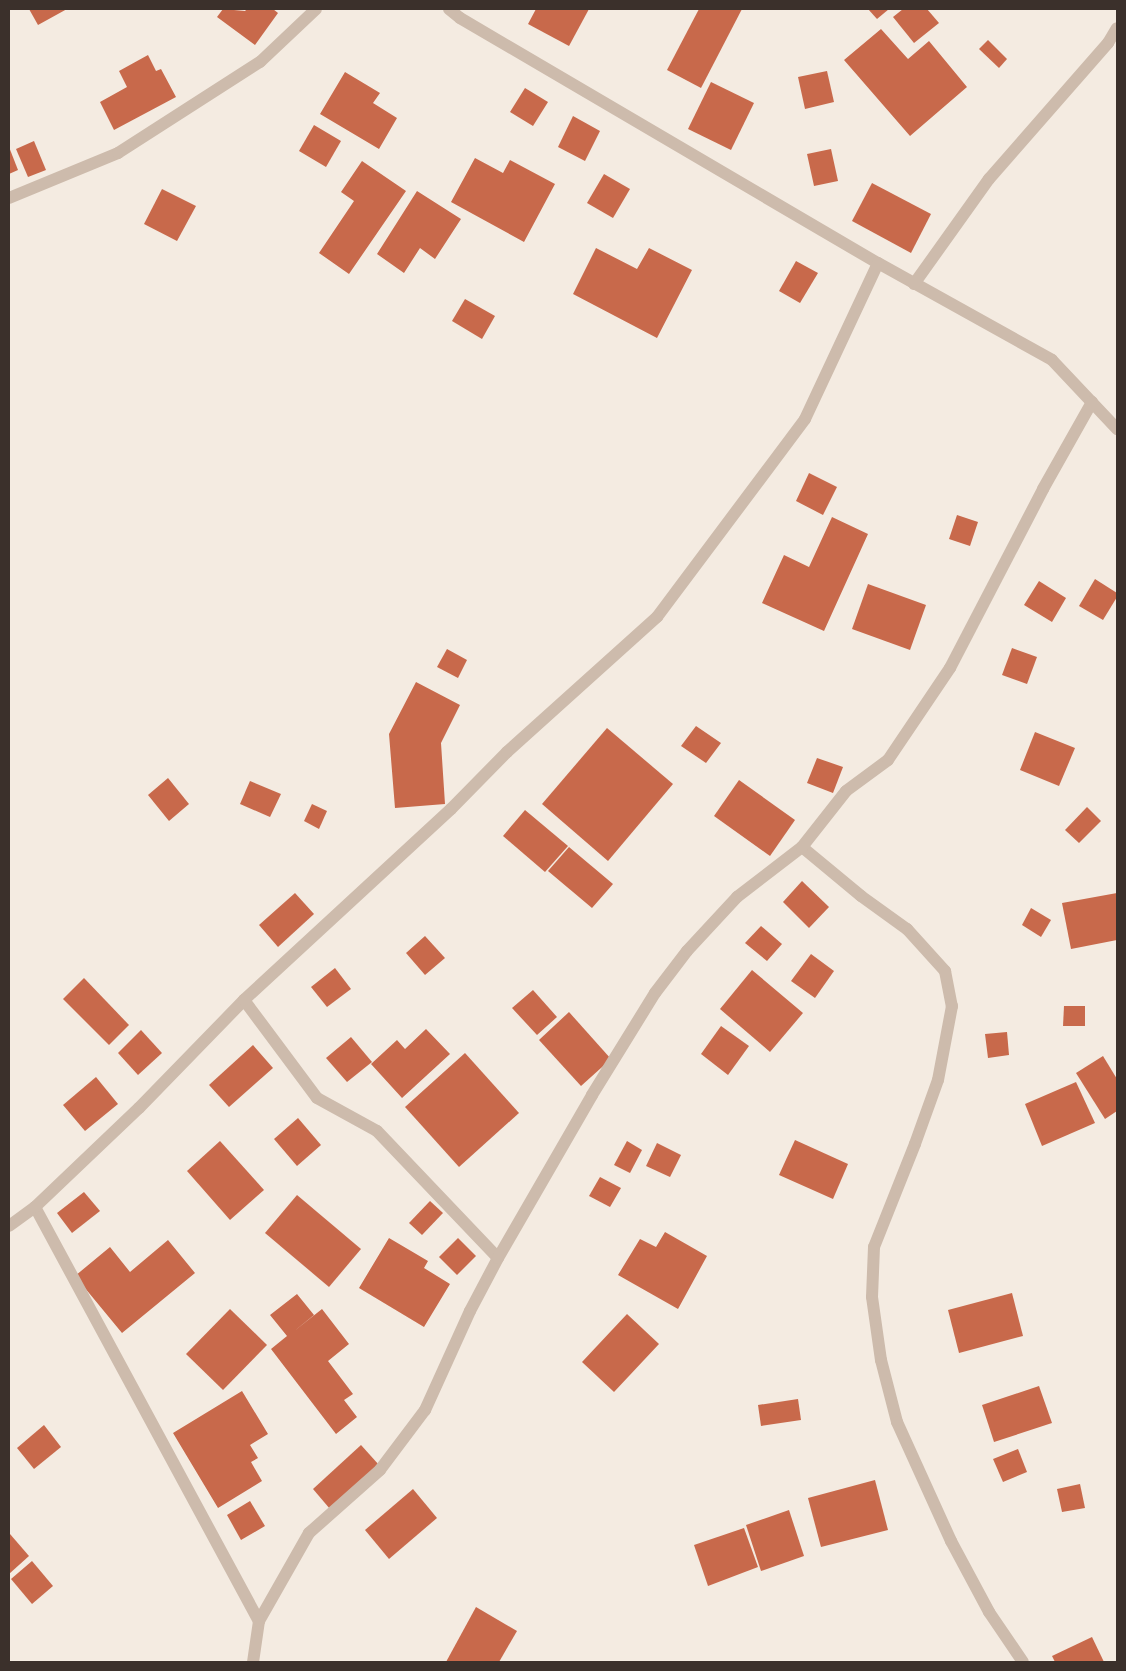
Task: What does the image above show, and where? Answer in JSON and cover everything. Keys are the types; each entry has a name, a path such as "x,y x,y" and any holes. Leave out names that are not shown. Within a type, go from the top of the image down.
{"street":[{"path":"9,198 118,153 260,62 316,9"},
{"path":"449,9 460,18 914,284 1052,360 1117,429"},
{"path":"914,284 989,178 1108,42 1117,28"},
{"path":"9,1226 35,1207 139,1108 244,1000 451,808 507,752 657,617 805,419 878,263"},
{"path":"254,1662 259,1621 309,1533 380,1470 426,1410 470,1311 498,1258 592,1095 655,993 687,951 737,897 802,847 846,791 888,760 950,668 1043,490 1092,402"},
{"path":"802,847 861,896 907,929 945,971 952,1006 938,1080 915,1144 874,1246 872,1297 881,1360 897,1422 920,1468 951,1541 989,1612 1023,1662"},
{"path":"244,1000 317,1098 377,1131 498,1258"},
{"path":"35,1207 259,1621"}],"building":[{"path":"29,9 67,9 38,25"},
{"path":"223,9 245,11 247,9 273,9 278,13 255,45 217,17"},
{"path":"536,9 589,9 569,46 528,24"},
{"path":"699,9 742,9 701,88 667,70"},
{"path":"868,9 889,9 877,19"},
{"path":"903,9 927,9 939,23 914,43 893,17"},
{"path":"881,29 908,59 929,41 967,87 910,136 844,60"},
{"path":"988,40 1007,59 999,68 979,49"},
{"path":"148,55 156,71 161,69 176,97 114,130 100,102 127,87 119,71"},
{"path":"827,71 834,102 805,109 798,77"},
{"path":"345,72 380,93 373,103 397,118 379,149 320,114"},
{"path":"711,82 754,103 731,150 688,129"},
{"path":"525,88 548,102 533,126 510,112"},
{"path":"573,116 600,131 585,161 558,147"},
{"path":"314,125 341,141 326,167 299,151"},
{"path":"34,141 46,170 28,177 16,149"},
{"path":"9,147 18,170 9,174"},
{"path":"831,149 838,181 814,186 807,154"},
{"path":"475,158 503,173 510,160 555,184 524,242 451,202"},
{"path":"362,161 406,191 349,274 319,253 354,201 341,192"},
{"path":"604,174 630,189 613,218 587,203"},
{"path":"872,183 931,214 911,253 852,221"},
{"path":"162,189 196,206 177,241 144,224"},
{"path":"417,191 461,219 435,259 420,248 404,273 377,254"},
{"path":"596,248 637,269 649,248 692,270 657,338 573,294"},
{"path":"796,261 818,273 800,303 779,291"},
{"path":"465,299 495,316 482,339 452,321"},
{"path":"809,473 837,487 823,515 796,501"},
{"path":"957,515 978,522 970,546 949,539"},
{"path":"832,517 868,534 824,631 762,603 784,555 809,567"},
{"path":"1095,579 1117,593 1117,597 1103,620 1079,606"},
{"path":"1039,581 1066,598 1052,622 1024,605"},
{"path":"868,584 926,605 910,650 852,629"},
{"path":"1012,648 1037,657 1027,684 1002,675"},
{"path":"447,649 467,660 458,678 437,667"},
{"path":"416,682 460,705 441,743 445,804 395,808 389,734"},
{"path":"696,726 721,743 706,763 681,746"},
{"path":"607,728 673,784 608,861 542,804"},
{"path":"1035,732 1075,748 1059,786 1020,770"},
{"path":"817,758 843,767 833,793 807,783"},
{"path":"168,778 189,804 169,821 148,795"},
{"path":"739,780 795,820 770,856 714,816"},
{"path":"250,781 281,794 270,817 240,804"},
{"path":"312,804 327,811 319,829 304,821"},
{"path":"1087,807 1101,821 1079,843 1065,830"},
{"path":"525,810 568,846 545,872 503,836"},
{"path":"569,847 613,884 592,908 548,871"},
{"path":"802,881 829,907 809,928 783,902"},
{"path":"295,893 314,914 278,947 259,925"},
{"path":"1117,893 1117,940 1071,949 1062,903"},
{"path":"1031,908 1051,920 1041,937 1022,925"},
{"path":"761,926 782,944 767,961 745,943"},
{"path":"425,936 445,958 425,975 406,953"},
{"path":"811,954 834,971 815,998 791,981"},
{"path":"335,968 351,989 327,1007 311,987"},
{"path":"752,970 803,1013 770,1052 720,1009"},
{"path":"84,978 129,1025 109,1045 63,999"},
{"path":"533,990 557,1017 537,1035 512,1008"},
{"path":"1064,1006 1085,1006 1085,1026 1063,1026"},
{"path":"569,1012 611,1059 581,1086 539,1040"},
{"path":"721,1026 749,1046 728,1075 701,1054"},
{"path":"426,1029 450,1054 402,1098 371,1064 397,1040 405,1049"},
{"path":"141,1030 162,1053 138,1075 118,1053"},
{"path":"1007,1032 1009,1055 988,1058 985,1034"},
{"path":"351,1037 372,1062 347,1082 326,1058"},
{"path":"253,1045 273,1068 229,1107 209,1085"},
{"path":"465,1053 519,1113 459,1167 405,1107"},
{"path":"1103,1056 1117,1079 1117,1111 1105,1119 1076,1073"},
{"path":"96,1077 118,1104 85,1131 63,1105"},
{"path":"1076,1082 1095,1123 1042,1146 1025,1104"},
{"path":"298,1118 321,1145 297,1166 274,1139"},
{"path":"795,1140 848,1164 833,1199 779,1175"},
{"path":"220,1141 264,1190 230,1220 187,1171"},
{"path":"627,1141 642,1150 630,1173 614,1165"},
{"path":"657,1143 681,1155 670,1177 646,1166"},
{"path":"600,1177 621,1188 610,1207 589,1196"},
{"path":"84,1192 100,1211 72,1233 57,1213"},
{"path":"297,1195 361,1249 329,1287 265,1233"},
{"path":"430,1201 443,1213 422,1235 409,1223"},
{"path":"665,1232 707,1256 678,1309 618,1275 640,1239 656,1247"},
{"path":"389,1238 428,1261 424,1268 450,1284 424,1327 359,1288"},
{"path":"458,1238 476,1256 457,1275 439,1257"},
{"path":"168,1240 195,1273 122,1333 75,1276 110,1247 130,1272"},
{"path":"1012,1293 1023,1336 959,1353 948,1310"},
{"path":"297,1294 314,1315 293,1332 322,1309 349,1344 328,1361 353,1394 344,1400 357,1417 336,1434 271,1349 287,1336 270,1315"},
{"path":"230,1309 267,1345 223,1390 186,1354"},
{"path":"627,1314 659,1344 614,1392 582,1362"},
{"path":"1039,1386 1052,1423 994,1442 982,1405"},
{"path":"242,1391 268,1434 250,1445 258,1458 251,1462 262,1481 218,1508 173,1433"},
{"path":"798,1399 801,1420 761,1426 758,1405"},
{"path":"44,1425 61,1447 34,1469 17,1448"},
{"path":"361,1445 379,1465 330,1509 313,1489"},
{"path":"1018,1449 1027,1472 1003,1482 993,1459"},
{"path":"875,1480 888,1530 821,1547 808,1498"},
{"path":"1080,1484 1085,1508 1062,1512 1057,1489"},
{"path":"413,1489 437,1518 389,1559 365,1530"},
{"path":"250,1501 265,1526 241,1540 227,1515"},
{"path":"789,1510 804,1556 761,1571 746,1525"},
{"path":"744,1528 758,1567 708,1586 694,1545"},
{"path":"9,1535 29,1556 9,1574"},
{"path":"32,1561 53,1586 32,1604 11,1579"},
{"path":"476,1607 517,1631 499,1662 446,1662"},
{"path":"1092,1637 1104,1662 1055,1662 1052,1656"}]}
